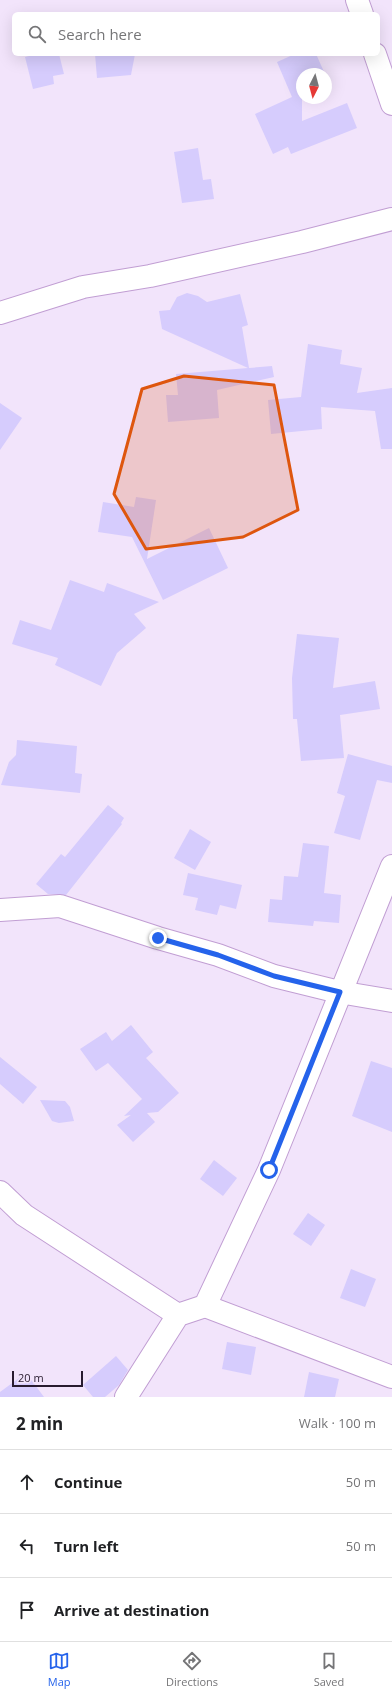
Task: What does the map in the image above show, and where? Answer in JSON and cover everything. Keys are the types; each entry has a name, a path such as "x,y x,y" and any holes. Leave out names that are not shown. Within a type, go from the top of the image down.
{"street":[{"path":"357,0 361,12"},
{"path":"376,56 392,104"},
{"path":"0,313 83,286 150,276 302,242 392,219"},
{"path":"205,1306 269,1170 392,866"},
{"path":"0,910 60,906 158,938 218,955 274,976 340,992 392,1002"},
{"path":"0,1192 24,1214 178,1315"},
{"path":"126,1397 178,1315 205,1306 392,1377"}],"highlighted area":[{"path":"184,376 274,385 298,510 243,537 146,549 114,494 142,389"}],"building":[{"path":"60,56 64,74 53,76 54,84 33,89 25,57"},
{"path":"95,56 135,56 131,75 97,78"},
{"path":"290,56 317,56 322,68 296,68 296,104 302,104 302,121 347,103 357,128 291,154 288,147 273,154 255,114 292,97 277,62"},
{"path":"198,148 203,180 211,179 214,199 182,203 174,152"},
{"path":"187,293 198,296 207,302 240,294 248,325 242,327 249,368 272,366 274,377 217,390 219,418 168,422 166,395 178,395 176,374 248,368 162,329 159,311 170,310 177,297"},
{"path":"308,344 342,350 340,364 362,368 357,393 392,388 392,449 381,449 375,411 321,407 322,429 271,434 268,400 301,397"},
{"path":"0,403 22,418 0,450"},
{"path":"136,497 156,500 147,559 209,528 228,568 163,600 132,537 98,532 103,502 134,507"},
{"path":"70,580 104,592 107,583 159,602 134,614 146,628 117,653 101,686 55,665 58,658 12,644 20,620 51,630"},
{"path":"297,634 339,638 333,688 375,681 380,709 340,715 344,758 301,761 297,719 293,719 292,678"},
{"path":"17,740 77,746 75,773 82,774 80,793 1,785 9,762 16,755"},
{"path":"348,754 392,766 392,783 377,780 360,840 334,833 345,796 337,793"},
{"path":"108,805 124,818 121,823 122,824 66,895 48,894 36,884 61,854 65,857"},
{"path":"190,829 211,842 195,870 174,858"},
{"path":"303,843 329,846 324,893 341,895 339,923 314,921 313,926 268,922 270,899 282,900 284,876 298,877"},
{"path":"188,873 242,885 236,909 220,905 217,915 195,910 198,898 183,895"},
{"path":"131,1025 153,1052 146,1058 179,1093 158,1112 147,1113 155,1122 133,1142 117,1125 131,1115 124,1116 142,1099 108,1063 96,1071 80,1049 106,1032 112,1041"},
{"path":"0,1057 37,1087 23,1104 0,1084"},
{"path":"371,1061 392,1068 392,1132 352,1116"},
{"path":"40,1100 65,1101 70,1107 74,1121 59,1123 52,1121"},
{"path":"214,1160 237,1178 223,1196 200,1179"},
{"path":"308,1213 325,1225 311,1246 293,1234"},
{"path":"351,1269 376,1279 365,1307 340,1298"},
{"path":"227,1342 256,1347 251,1375 222,1369"},
{"path":"116,1356 128,1370 119,1385 105,1397 93,1397 83,1385"},
{"path":"309,1372 339,1379 335,1397 304,1397"},
{"path":"26,1373 44,1397 0,1397 0,1392"}],"route":[{"path":"158,938 218,955 274,976 340,992 269,1170"}]}
